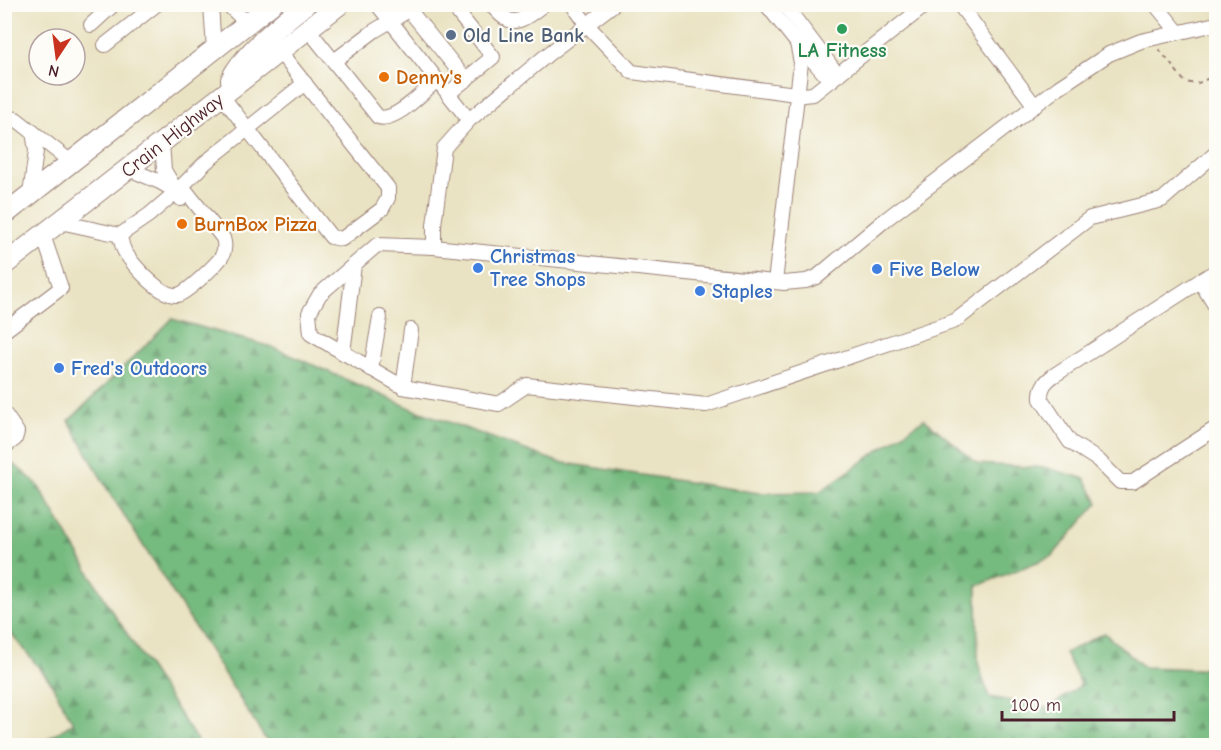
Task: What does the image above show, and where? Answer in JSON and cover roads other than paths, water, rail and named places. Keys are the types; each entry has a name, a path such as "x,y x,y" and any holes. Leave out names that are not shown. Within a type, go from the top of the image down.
{"highway":[{"name":"Crain Highway","path":"4,215 272,4"},
{"path":"225,94 232,76 246,60 283,22 306,4"},
{"name":"Crain Highway","path":"4,265 340,4"}],"street":[{"path":"91,25 114,4"},
{"path":"105,45 157,4"},
{"path":"211,4 214,50"},
{"path":"227,4 248,24"},
{"path":"377,4 469,120"},
{"path":"491,4 501,17 507,21 516,22 522,21 540,6"},
{"path":"572,4 587,25 632,72 796,94 813,94 927,4"},
{"path":"434,247 434,225 441,157 444,148 469,120 614,4"},
{"path":"784,4 834,78"},
{"path":"959,4 1035,106"},
{"path":"1155,4 1178,32"},
{"path":"772,7 797,43 834,78"},
{"path":"334,61 374,31 415,8 466,80"},
{"path":"448,94 494,57 459,14"},
{"path":"1216,24 1141,41 1109,54 1035,106 885,220 817,277 806,281 775,282 434,247 377,245 320,294 309,313 311,334 403,387 500,404 527,385 706,405 955,321 1090,218 1162,200 1216,153"},
{"path":"308,29 378,117 384,119 396,114 437,80"},
{"path":"775,282 801,63 797,43"},
{"path":"225,94 248,129 331,237 342,239 382,209 388,198 387,188 279,51"},
{"path":"60,222 120,235 149,215 206,162 305,83"},
{"path":"4,120 16,119 71,162"},
{"path":"30,195 36,151 33,132"},
{"path":"120,235 125,252 158,289 168,294 177,295 185,292 221,258 224,242 218,232 164,170 162,143"},
{"path":"129,169 179,189"},
{"path":"4,331 61,288 43,235"},
{"path":"343,353 354,265"},
{"path":"1216,271 1045,382 1041,394 1041,399 1070,442 1098,460 1120,482 1133,482 1216,428"},
{"path":"1200,281 1216,307"},
{"path":"371,369 380,317"},
{"path":"403,387 411,330"},
{"path":"4,413 17,432 15,439 4,447"}],"place":[{"name":"LA Fitness","path":"842,29"},
{"name":"Old Line Bank","path":"451,35"},
{"name":"Denny's","path":"384,77"},
{"name":"BurnBox Pizza","path":"182,224"},
{"name":"Christmas Tree Shops","path":"478,268"},
{"name":"Five Below","path":"877,269"},
{"name":"Staples","path":"700,291"},
{"name":"Fred's Outdoors","path":"59,368"}]}
